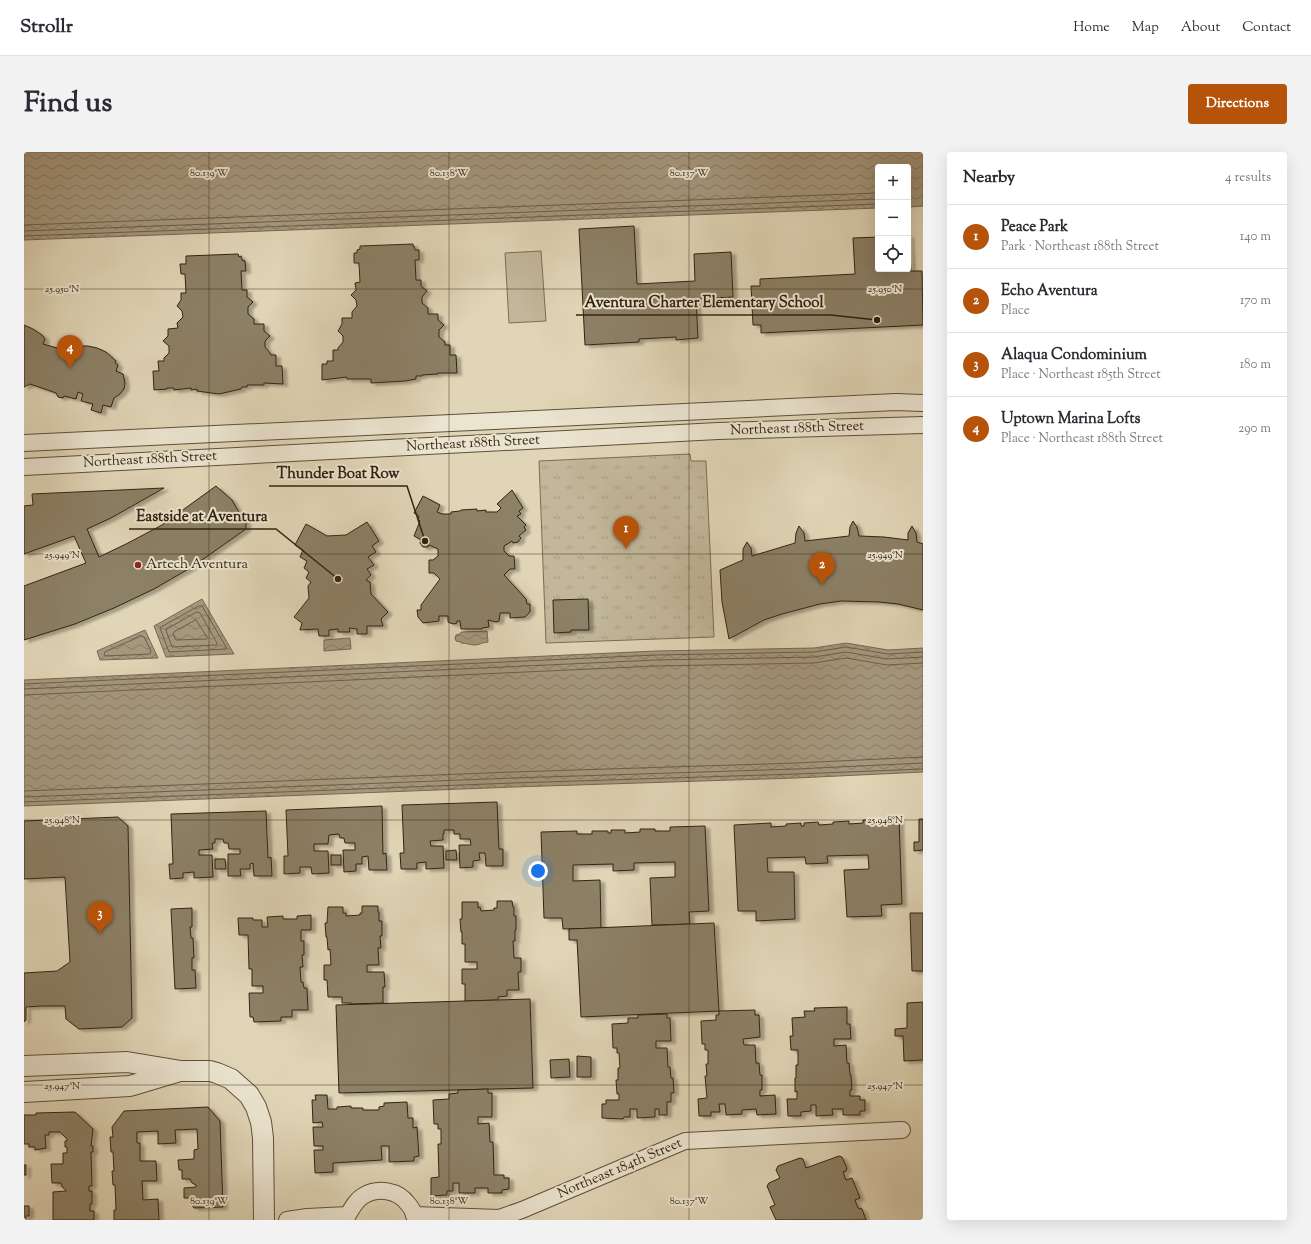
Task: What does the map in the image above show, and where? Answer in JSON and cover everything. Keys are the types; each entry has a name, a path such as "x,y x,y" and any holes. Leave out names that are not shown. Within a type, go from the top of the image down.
{"street":[{"name":"Northeast 188th Street","path":"24,443 888,402 923,403"},
{"name":"Northeast 188th Street","path":"24,467 718,431 923,425"},
{"path":"44,1091 34,1066 127,1062 181,1071 204,1071 217,1073 231,1079 253,1101 259,1115 262,1131 264,1220"},
{"path":"24,1092 130,1086 181,1071"},
{"name":"Northeast 184th Street","path":"287,1220 307,1217 348,1215 354,1204 363,1196 375,1191 387,1191 399,1195 408,1203 413,1217 499,1218 522,1210 685,1141 902,1130"}],"green space":[{"path":"541,251 546,321 509,323 505,253"},
{"path":"690,454 691,461 706,461 714,637 546,643 539,461"}],"water":[{"path":"24,152 923,152 923,206 911,207 911,164 875,164 875,208 24,240"},
{"path":"202,599 234,654 166,657 154,626"},
{"path":"145,630 158,658 100,660 97,651"},
{"path":"487,631 488,642 477,645 461,643 456,641 455,638 456,635 460,634 461,632"},
{"path":"350,638 351,649 324,651 324,640"},
{"path":"846,643 888,650 923,648 923,772 24,806 24,680 656,651 814,648"}],"building":[{"path":"634,226 637,284 695,281 694,254 731,252 733,297 696,299 698,338 676,340 676,337 639,339 639,342 585,345 579,229"},
{"path":"875,237 875,272 922,271 923,325 761,333 761,325 753,325 751,286 760,286 760,279 855,274 853,238"},
{"path":"413,244 415,250 419,250 419,260 415,260 416,280 421,280 421,286 427,291 422,297 422,303 428,308 428,314 438,314 438,320 444,325 439,330 439,337 445,342 445,345 450,345 450,355 456,355 457,373 438,373 416,376 416,379 405,381 371,383 371,379 347,379 347,377 322,380 322,364 327,364 327,361 333,361 333,350 338,350 343,342 343,336 338,331 342,324 342,318 352,318 352,312 357,306 356,300 351,295 356,290 355,283 360,282 359,263 354,263 354,253 357,253 360,246"},
{"path":"238,254 239,257 241,256 242,260 245,261 246,271 241,271 242,290 247,290 247,297 253,302 248,307 248,314 254,319 254,324 264,324 264,331 270,336 265,341 265,347 271,355 276,355 276,366 282,366 283,384 264,383 264,385 247,385 247,387 242,387 241,389 219,394 197,391 197,389 191,390 191,388 174,390 174,388 167,388 154,390 153,371 159,371 158,361 164,361 164,358 169,353 169,346 163,341 168,336 168,329 178,328 177,323 183,317 182,311 177,306 181,300 181,293 186,293 185,274 181,274 180,264 186,264 186,256"},
{"path":"24,325 42,335 45,339 43,344 71,352 73,347 78,346 97,348 106,352 116,361 115,363 118,365 116,371 123,374 125,383 124,389 114,398 111,407 103,405 101,413 91,410 93,404 81,401 83,394 78,392 76,399 64,396 63,398 58,397 56,393 30,384 24,387"},
{"name":"Artech Aventura","path":"216,486 232,500 240,514 243,512 246,522 246,529 192,567 154,589 75,624 24,640 24,586 86,563 74,536 24,554 24,506 33,505 32,494 164,488 111,518 87,529 99,557 162,525"},
{"path":"512,490 523,508 519,511 521,514 517,516 526,525 524,527 526,530 519,536 521,538 518,542 513,543 512,541 504,546 504,551 509,556 514,556 515,569 510,569 504,575 526,599 527,604 530,604 530,612 525,617 510,618 510,613 500,613 499,621 496,622 488,620 489,627 482,629 461,629 460,621 457,621 457,623 454,624 450,623 448,622 448,616 439,616 439,621 423,623 418,617 417,610 421,610 421,605 440,579 434,573 429,573 429,560 433,560 438,556 438,549 429,545 428,547 423,547 420,543 421,540 414,536 420,521 418,519 419,516 414,513 423,496 440,505 437,512 442,514 451,514 451,512 461,510 477,509 477,511 486,510 486,512 497,512 501,508 497,504"},
{"path":"853,521 857,527 859,536 908,540 908,533 912,526 916,533 917,542 923,544 923,610 898,604 879,602 841,601 820,604 764,620 729,639 722,602 720,570 743,560 743,549 747,542 751,548 752,556 795,543 796,533 799,526 804,533 805,541 849,536 850,527"},
{"path":"367,522 379,541 372,546 376,552 368,557 374,565 367,569 371,575 366,580 370,582 371,594 388,612 381,619 383,626 367,626 367,634 357,634 357,629 349,628 350,632 338,632 338,629 329,630 329,636 319,636 318,629 300,630 302,623 294,617 309,598 308,586 311,582 306,578 309,572 304,568 307,561 300,557 303,550 295,545 306,524 327,536 346,535"},
{"path":"588,599 589,630 571,630 571,632 554,633 553,600"},
{"path":"497,802 499,849 503,849 503,866 486,866 485,853 479,853 480,860 473,861 473,867 460,868 459,845 471,845 470,839 460,839 460,834 454,834 454,830 444,830 443,840 430,841 431,846 443,846 444,868 426,869 426,862 417,863 417,869 401,869 400,853 404,853 402,805"},
{"path":"382,806 383,854 386,853 387,870 369,870 368,856 362,857 362,864 356,864 356,871 344,872 343,850 355,850 355,843 345,843 344,838 340,838 339,834 329,835 328,844 314,844 314,851 328,851 329,873 312,874 311,867 300,867 300,873 284,874 284,856 288,856 286,810"},
{"path":"266,811 268,858 271,857 272,876 254,876 253,863 250,864 250,869 240,869 241,876 228,876 228,854 240,854 240,849 229,849 228,843 224,843 223,839 215,839 215,843 212,843 213,849 199,850 199,855 212,855 213,877 194,878 194,872 183,873 183,878 170,879 169,864 173,864 171,814"},
{"path":"118,817 128,826 132,1018 122,1027 79,1029 66,1019 65,1006 41,1006 26,1007 26,1020 24,1022 24,973 57,971 70,962 65,877 24,879 24,821"},
{"path":"899,819 902,904 881,905 882,916 847,917 844,870 869,869 868,855 827,856 828,863 806,864 805,857 767,858 768,872 794,872 795,919 756,921 756,911 738,911 734,825 771,823 771,827 801,823 801,826 804,826 804,823 818,822 819,825 849,821 849,824 863,823 863,820"},
{"path":"919,819 923,819 923,850 914,851 914,842 919,842"},
{"path":"705,826 709,911 689,912 690,924 652,925 650,878 675,877 675,862 634,863 634,870 613,871 613,864 573,865 573,881 600,880 601,928 563,929 562,918 544,918 541,832 577,831 577,834 592,834 592,831 608,831 608,833 611,833 611,830 625,830 625,833 640,832 640,829 670,831 670,827"},
{"path":"456,850 457,860 446,860 446,851"},
{"path":"331,855 341,855 341,865 331,865"},
{"path":"215,859 225,859 226,869 215,869"},
{"path":"497,901 512,901 514,907 514,916 516,916 516,930 515,941 513,941 514,958 521,958 521,972 518,972 519,990 507,990 507,996 498,997 498,1000 465,1001 465,984 462,984 462,969 477,969 477,962 465,962 465,944 462,944 460,919 462,919 462,902 478,902 478,908 480,907 481,911 494,910 494,908 497,908"},
{"path":"362,906 378,906 379,921 382,921 382,936 380,936 381,948 378,948 379,965 367,965 367,972 384,972 385,987 383,987 383,1003 342,1003 342,997 328,997 327,980 324,980 324,965 331,965 330,949 328,950 325,923 327,923 328,907 343,907 343,913 346,913 346,916 360,915 360,913 362,913"},
{"path":"192,908 192,927 190,927 191,938 193,938 194,958 192,958 192,970 195,970 196,988 175,989 171,909"},
{"path":"910,913 923,913 923,971 912,971"},
{"path":"311,915 311,930 301,930 301,941 304,941 304,955 302,955 303,967 300,967 301,982 303,982 304,988 307,988 308,1010 292,1010 292,1017 281,1017 281,1021 254,1022 253,1017 250,1017 249,993 263,993 263,986 252,986 252,969 249,969 248,935 239,935 238,918 253,918 253,920 262,920 262,927 268,927 267,917 283,916 283,919 297,919 297,916"},
{"path":"714,923 719,1011 581,1017 577,940 569,940 569,929"},
{"path":"530,999 533,1088 339,1093 336,1005"},
{"path":"923,1002 923,1060 904,1061 903,1036 895,1036 895,1029 907,1028 907,1003"},
{"path":"847,1007 847,1024 850,1024 851,1039 834,1039 834,1046 846,1045 847,1063 849,1063 851,1075 852,1090 850,1090 850,1096 860,1096 860,1100 865,1100 865,1111 860,1111 860,1115 843,1115 843,1109 832,1109 833,1115 816,1116 816,1105 811,1105 811,1111 801,1112 801,1116 788,1116 787,1099 797,1099 797,1091 795,1092 795,1078 796,1065 798,1065 798,1050 791,1050 790,1036 793,1036 792,1018 805,1017 804,1011 815,1011 814,1008"},
{"path":"755,1010 755,1015 759,1015 760,1037 743,1039 744,1045 755,1045 756,1063 759,1063 760,1075 762,1075 762,1090 760,1090 760,1096 775,1095 776,1114 757,1115 756,1109 742,1110 742,1114 726,1115 725,1104 719,1104 720,1112 711,1112 711,1116 699,1116 698,1099 707,1098 705,1076 707,1076 706,1064 708,1064 708,1050 705,1050 705,1044 702,1044 701,1021 716,1020 716,1015 719,1015 719,1011"},
{"path":"667,1014 667,1018 670,1018 671,1041 656,1041 656,1048 667,1048 668,1067 670,1067 671,1078 673,1078 674,1093 671,1093 671,1102 667,1102 667,1115 659,1115 659,1109 655,1109 655,1117 637,1118 637,1109 630,1109 630,1117 624,1117 623,1119 602,1118 602,1104 606,1104 606,1100 619,1100 616,1080 618,1080 618,1068 620,1068 619,1053 617,1053 617,1048 613,1048 612,1024 628,1023 628,1018 638,1018 638,1015"},
{"path":"577,1056 591,1057 591,1077 577,1077"},
{"path":"569,1059 570,1077 551,1078 550,1060"},
{"path":"488,1089 488,1093 492,1093 492,1117 478,1117 478,1124 489,1123 490,1142 493,1142 494,1175 504,1175 504,1178 509,1178 509,1189 502,1190 502,1193 488,1193 488,1188 475,1188 475,1193 459,1193 459,1183 453,1183 453,1191 447,1191 447,1195 431,1196 431,1178 439,1177 438,1144 441,1144 441,1129 438,1129 438,1124 434,1124 433,1100 449,1099 449,1094 458,1093 458,1090"},
{"path":"315,1095 327,1095 328,1109 351,1106 351,1108 363,1108 363,1110 379,1110 379,1107 384,1106 384,1103 407,1102 408,1118 413,1118 413,1128 417,1127 419,1156 414,1157 414,1161 389,1162 389,1146 381,1146 382,1160 333,1163 333,1172 315,1173 314,1150 323,1150 323,1146 314,1146 313,1127 323,1127 322,1122 313,1123 312,1100 316,1100"},
{"path":"208,1107 220,1121 223,1207 194,1208 191,1204 194,1198 184,1198 184,1188 196,1187 196,1185 192,1183 190,1179 182,1179 182,1170 179,1170 178,1160 194,1159 194,1150 198,1149 197,1129 175,1130 176,1143 158,1144 158,1131 137,1132 137,1143 140,1143 140,1161 156,1161 157,1181 142,1181 143,1200 158,1199 159,1220 114,1220 114,1210 116,1210 115,1185 113,1185 113,1152 111,1152 110,1137 113,1137 112,1127 124,1111"},
{"path":"75,1112 93,1129 91,1146 93,1146 93,1152 91,1152 92,1186 89,1186 89,1191 92,1191 92,1204 90,1204 90,1211 94,1211 94,1220 53,1220 53,1192 66,1190 62,1187 61,1183 52,1183 51,1164 63,1164 63,1153 67,1153 65,1141 67,1141 67,1139 60,1132 49,1132 49,1135 45,1135 46,1148 35,1150 35,1147 29,1147 29,1144 24,1144 24,1115 36,1115 36,1113"},
{"path":"839,1156 842,1157 847,1168 846,1171 843,1172 846,1180 852,1178 860,1198 855,1200 858,1208 862,1209 866,1220 776,1220 770,1207 775,1205 767,1186 769,1183 780,1178 776,1170 778,1166 800,1158 803,1159 806,1168"},
{"path":"24,1165 26,1165 26,1175 24,1175"},
{"path":"24,1206 29,1206 29,1216 26,1216 26,1220 24,1220"}],"place":[{"name":"Aventura Charter Elementary School","path":"877,320"},
{"name":"Uptown Marina Lofts","path":"70,368"},
{"name":"Thunder Boat Row","path":"425,541"},
{"name":"Peace Park","path":"626,549"},
{"name":"Artech Aventura","path":"138,565"},
{"name":"Eastside at Aventura","path":"338,579"},
{"name":"Echo Aventura","path":"822,585"},
{"name":"Alaqua Condominium","path":"100,934"}]}
